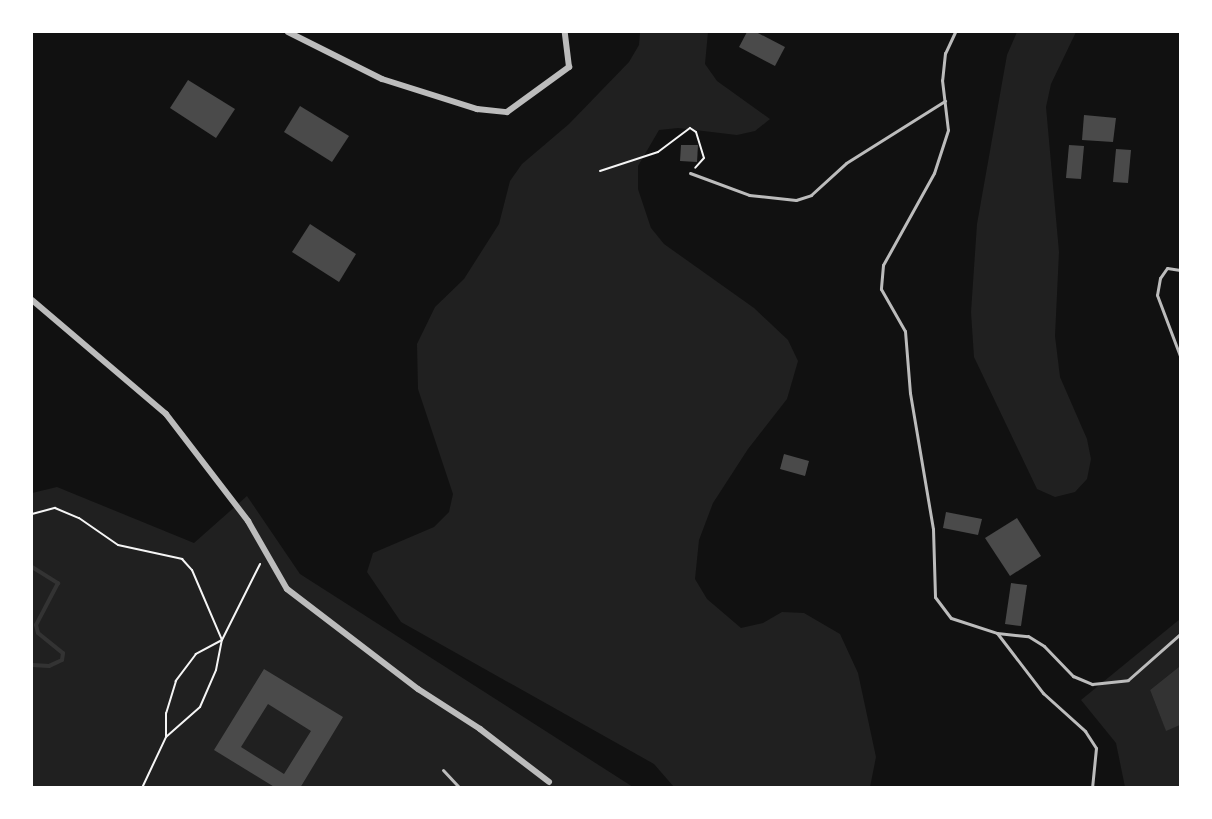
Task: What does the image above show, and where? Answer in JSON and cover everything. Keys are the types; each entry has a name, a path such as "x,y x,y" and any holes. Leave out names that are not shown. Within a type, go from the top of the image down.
{"street":[{"path":"288,32 382,79 477,109 507,112 569,67 565,32"},
{"path":"32,300 166,414 248,522 287,589 418,689 480,729 549,782"}],"lane":[{"path":"955,32 945,53 945,101 948,130 934,173 883,265 881,289 905,331 910,393 933,529 935,597 951,618 997,633 1029,636 1044,646 1073,676 1092,684 1128,680 1180,634"},
{"path":"690,173 749,195 796,200 811,195 846,163 945,101"},
{"path":"1180,270 1167,268 1160,278 1157,295 1180,356"},
{"path":"997,633 1043,693 1085,731 1096,748 1092,788"},
{"path":"443,770 460,788"}],"path":[{"path":"600,171 658,153 690,128 696,132 704,158 690,173"},
{"path":"32,514 55,508 79,518 118,545 182,559 192,570 222,640"},
{"path":"142,788 166,737 200,706 216,670 222,640 258,573 264,549"},
{"path":"166,737 166,713 176,681 196,654 222,640"}],"shaded area":[{"path":"640,32 708,32 705,64 717,81 770,119 755,131 737,135 678,128 659,130 638,166 638,189 651,228 664,244 754,308 788,340 798,361 787,399 748,449 713,503 699,540 695,579 707,599 741,628 763,623 782,612 804,613 840,634 858,673 876,757 870,787 674,787 654,764 401,622 367,572 373,553 434,527 449,512 453,494 418,389 417,344 435,307 464,279 499,224 510,181 522,164 569,124 629,62 639,45"},
{"path":"1017,32 1076,32 1051,84 1046,107 1059,252 1055,336 1060,377 1087,439 1091,459 1087,479 1075,492 1055,497 1037,489 974,357 971,312 977,224 1007,55"},
{"path":"57,487 194,543 247,496 300,574 633,787 32,787 32,493"},
{"path":"1180,619 1180,666 1150,690 1166,730 1180,725 1180,787 1125,787 1116,743 1081,700"},
{"path":"1180,666 1180,725 1166,731 1150,690"}],"building":[{"path":"747,32 756,32 785,47 775,66 739,47"},
{"path":"188,80 235,109 216,138 170,108"},
{"path":"300,106 349,136 332,162 284,132"},
{"path":"1084,115 1116,118 1113,142 1082,140"},
{"path":"681,145 698,145 697,162 680,161"},
{"path":"1069,145 1084,146 1081,179 1066,178"},
{"path":"1116,149 1131,150 1128,183 1113,182"},
{"path":"310,224 356,254 339,282 292,252"},
{"path":"784,454 809,461 805,476 780,469"},
{"path":"946,512 982,519 978,535 943,528"},
{"path":"1017,518 1041,556 1010,576 985,538"},
{"path":"1011,583 1027,585 1021,626 1005,624"},
{"path":"264,669 343,717 300,788 276,788 214,750","holes":["268,704 311,731 284,774 241,747"]}],"waterway":[{"path":"32,567 58,583 36,625 38,633 63,653 62,660 49,666 32,665"}]}
